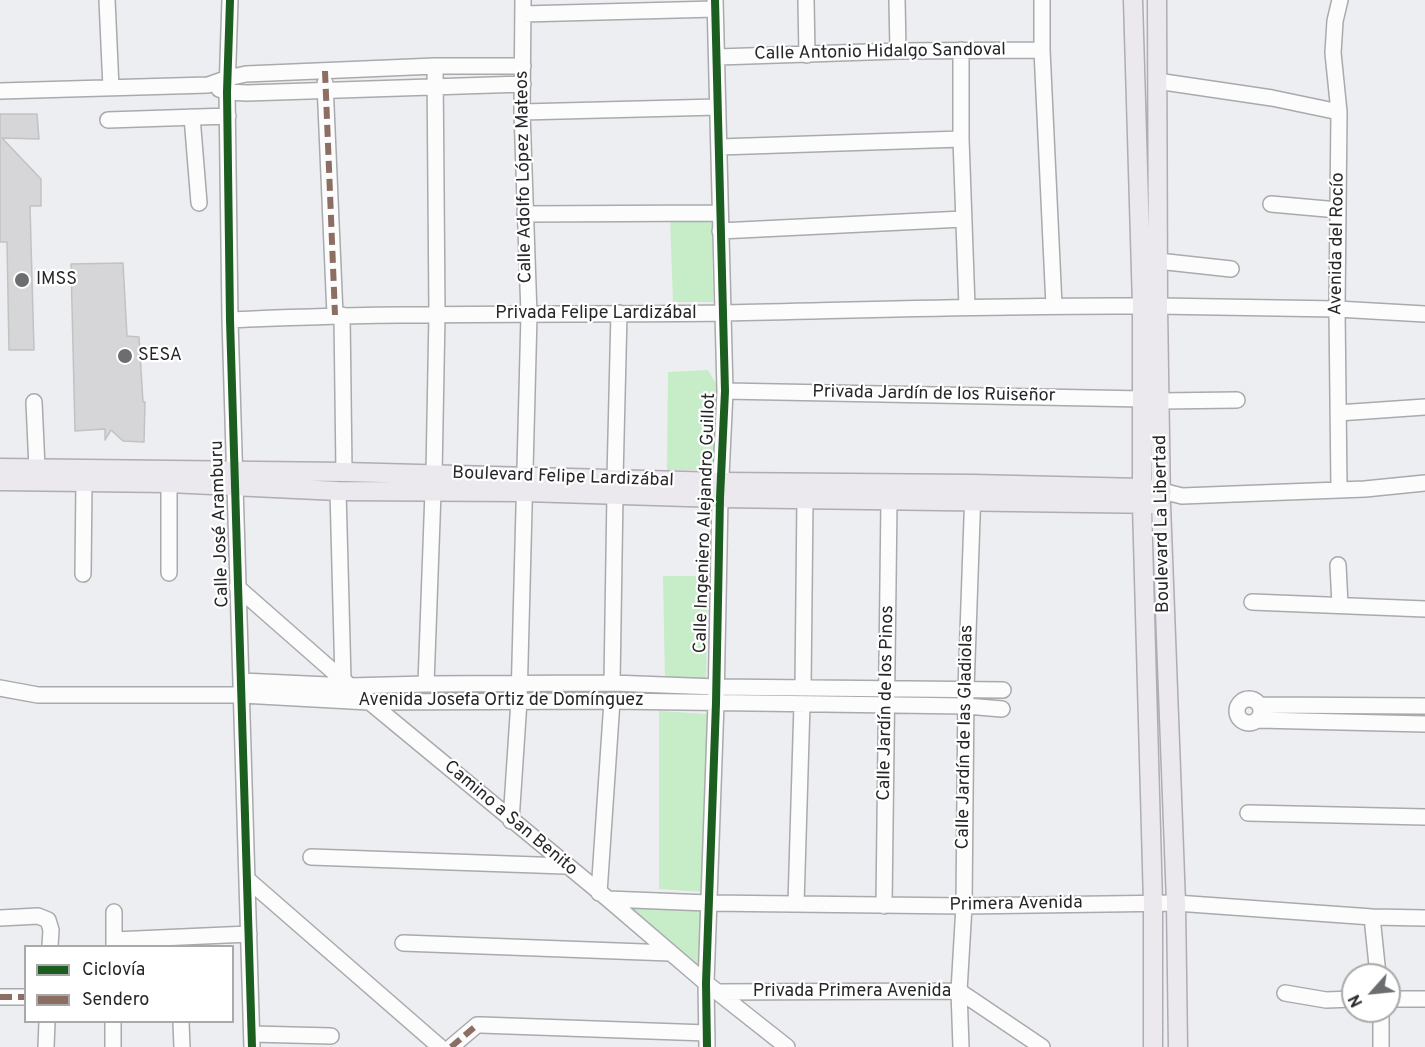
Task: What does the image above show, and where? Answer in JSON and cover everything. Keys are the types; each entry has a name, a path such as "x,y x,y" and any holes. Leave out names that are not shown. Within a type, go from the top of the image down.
{"main road":[{"name":"Boulevard La Libertad","path":"1133,0 1150,306 1152,400 1162,497 1176,903 1178,1047"},
{"name":"Boulevard La Libertad","path":"1150,306 1158,261 1157,0"},
{"name":"Boulevard La Libertad","path":"1152,400 1142,496 1153,903 1153,1047"},
{"name":"Boulevard Felipe Lardizábal","path":"0,468 37,468 73,477 169,483 344,472 433,483"},
{"name":"Boulevard Felipe Lardizábal","path":"0,481 73,477 234,479 338,491 433,483 1162,497"},
{"name":"Boulevard Felipe Lardizábal","path":"720,490 805,499 889,501 973,492"}],"street":[{"path":"107,0 111,88"},
{"name":"Calle José Aramburu","path":"230,0 228,85 230,320 252,1040"},
{"path":"806,0 807,55"},
{"path":"897,0 898,51"},
{"path":"1042,0 1042,50 1054,306"},
{"name":"Avenida del Rocío","path":"1339,489 1336,309 1339,112 1333,53 1335,21 1340,0"},
{"path":"523,7 715,4"},
{"name":"Calle Ingeniero Alejandro Guillot","path":"707,1040 711,988 708,903 725,391 715,4"},
{"name":"Calle Adolfo López Mateos","path":"511,821 519,701 529,315 522,112 523,7"},
{"path":"961,50 961,139 967,307"},
{"name":"Calle Antonio Hidalgo Sandoval","path":"718,57 898,51 1042,50"},
{"path":"228,85 246,74 435,66 523,66"},
{"path":"426,684 437,314 435,66"},
{"path":"325,71 344,472"},
{"path":"1158,81 1272,98 1339,112"},
{"path":"0,92 208,85 325,91 524,84"},
{"path":"522,112 718,107"},
{"path":"108,120 228,116"},
{"path":"192,117 199,203"},
{"path":"719,147 961,139"},
{"path":"1271,204 1338,210"},
{"path":"525,214 720,213"},
{"path":"720,231 963,219"},
{"path":"1158,261 1231,269"},
{"name":"Privada Felipe Lardizábal","path":"230,320 338,315 724,313 1054,306 1336,309 1425,314"},
{"path":"612,683 618,313"},
{"name":"Privada Jardín de los Ruiseñor","path":"725,391 1237,400"},
{"path":"34,402 37,468"},
{"path":"1338,412 1425,406"},
{"path":"73,477 82,574"},
{"path":"169,483 169,573"},
{"path":"1162,497 1365,489 1425,483"},
{"path":"338,491 346,683"},
{"name":"Calle Jardín de las Gladiolas","path":"961,1047 959,991 964,906 966,689 973,492"},
{"path":"803,688 805,499"},
{"name":"Calle Jardín de los Pinos","path":"884,906 889,501"},
{"path":"1338,565 1340,605"},
{"name":"Camino a San Benito","path":"237,587 346,683 711,988 787,1047"},
{"path":"1252,602 1425,609"},
{"name":"Avenida Josefa Ortiz de Domínguez","path":"0,688 38,695 346,683 612,683 716,687 1003,690"},
{"name":"Avenida Josefa Ortiz de Domínguez","path":"242,688 369,702 612,701 966,706 1002,709"},
{"path":"603,896 612,701"},
{"path":"796,904 802,704"},
{"path":"1425,706 1259,712 1425,724"},
{"path":"1248,813 1425,817"},
{"path":"311,856 565,866"},
{"path":"247,879 440,1047"},
{"name":"Primera Avenida","path":"603,896 708,903 884,906 1176,903 1372,917 1425,918"},
{"path":"114,912 114,943 179,942 249,934"},
{"path":"0,918 38,916 48,920 51,930 50,945"},
{"path":"1372,917 1377,963"},
{"path":"403,943 670,953"},
{"name":"Privada Primera Avenida","path":"711,988 959,991 1042,1047"},
{"path":"1286,993 1341,999"},
{"path":"0,997 24,997"},
{"path":"1401,999 1425,999"},
{"path":"46,1047 47,1023"},
{"path":"113,1023 113,1047"},
{"path":"181,1023 182,1047"},
{"path":"1381,1023 1381,1047"},
{"path":"451,1047 477,1025 707,1040"},
{"path":"252,1040 331,1036"}],"green space":[{"path":"712,216 713,302 673,302 670,218"},
{"path":"708,370 716,384 717,470 667,470 668,372"},
{"path":"663,576 708,576 706,683 665,681"},
{"path":"659,711 708,714 705,892 659,889"},
{"path":"620,903 702,911 702,971"}],"building":[{"path":"0,114 37,114 39,139 2,138 41,179 41,206 30,206 34,350 9,350 7,242 0,242"},
{"path":"123,263 127,336 139,337 143,402 145,402 144,442 123,441 111,430 105,440 105,429 75,431 71,264"}],"marked path":[{"path":"325,71 335,315"},
{"path":"0,997 24,997"},
{"path":"451,1047 477,1025"}],"cycle path":[{"path":"230,0 227,92 230,320 252,1047"},
{"path":"707,1047 706,983 725,391 715,0"}],"place":[{"name":"IMSS","path":"22,280"},
{"name":"SESA","path":"125,356"}]}
